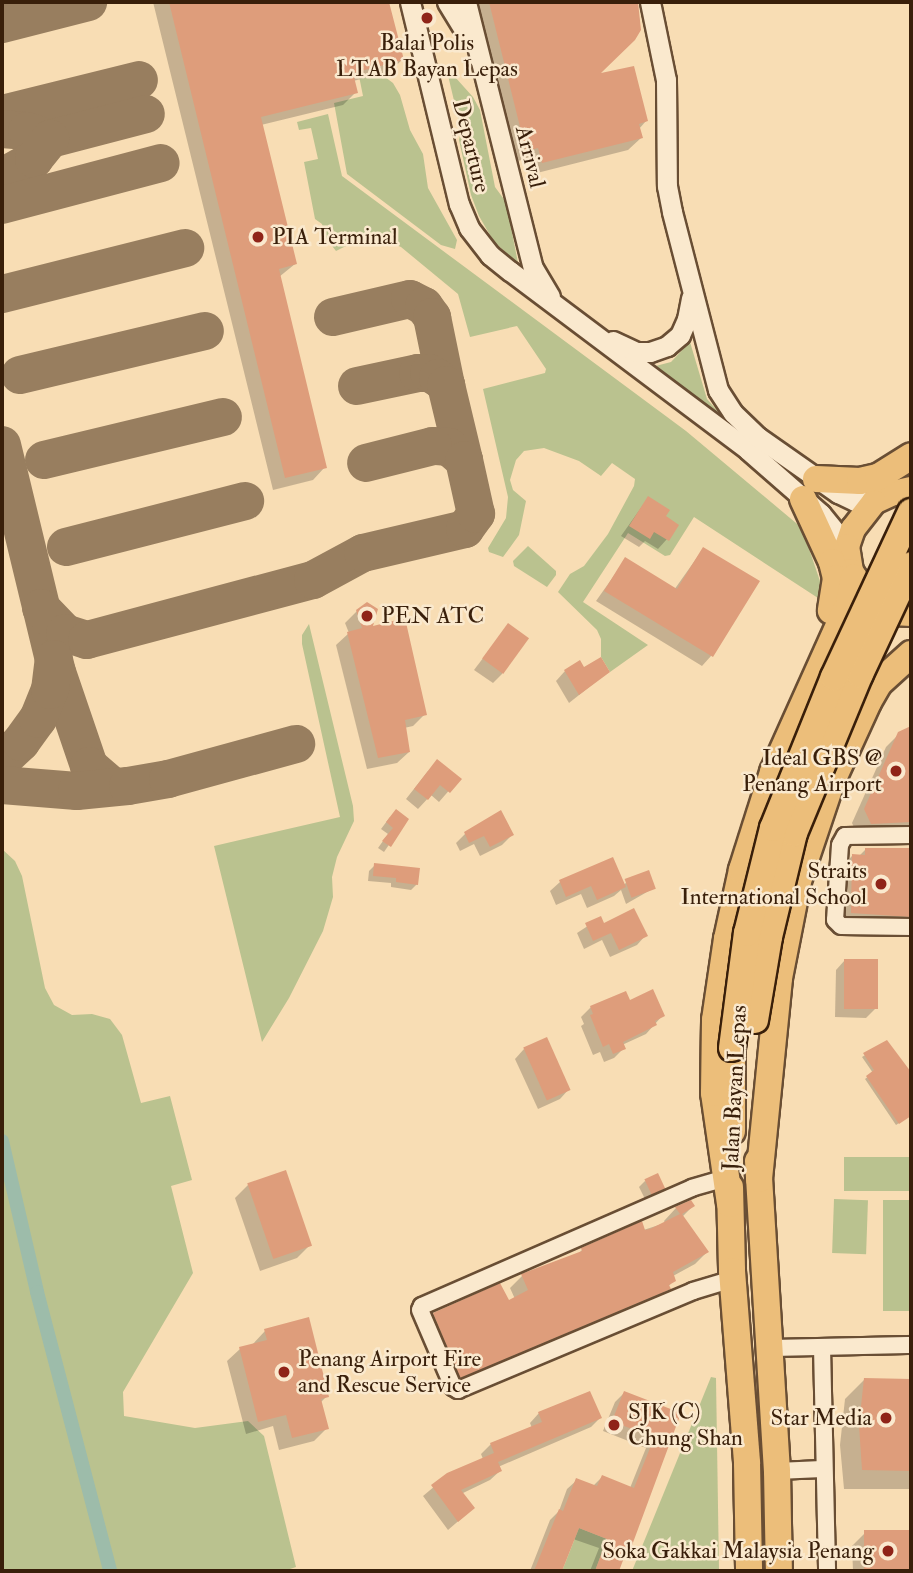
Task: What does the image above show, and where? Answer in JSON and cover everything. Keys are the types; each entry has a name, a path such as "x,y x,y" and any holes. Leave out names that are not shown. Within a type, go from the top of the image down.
{"highway":[{"path":"814,677 835,596 836,578 810,489 878,477 911,456"},
{"path":"893,495 911,464"},
{"name":"Jalan Bayan Lepas","path":"749,1571 747,1463 730,1204 732,1048 747,933 773,828 834,677 911,512"},
{"name":"Jalan Bayan Lepas","path":"779,1571 776,1471 754,1116 755,1020 769,937 794,834 855,686 911,565"},
{"path":"730,1204 714,1093 720,975 741,870 754,828 773,772 849,603 854,577"},
{"path":"759,1179 779,978 798,881 831,783 869,702 879,683 911,654"}],"main road":[{"path":"893,495 853,529 847,546 847,558 854,577 868,600 881,608 911,614"}],"street":[{"name":"Departure","path":"410,2 459,204 468,228 490,255 528,275 555,305 583,326"},
{"name":"Arrival","path":"447,2 480,58"},
{"name":"Arrival","path":"466,2 528,275"},
{"path":"650,2 666,80 667,186 718,390 733,414 810,489 828,521 847,546"},
{"path":"583,326 637,352 650,352 667,346 680,335 687,319 692,293"},
{"path":"583,326 748,450 810,489 855,501 893,495"},
{"path":"911,835 845,836 840,845 835,920 841,926 911,927"},
{"path":"726,1178 667,1199 420,1310 453,1387 458,1390 692,1291 733,1279"},
{"path":"769,1348 911,1345"},
{"path":"821,1347 822,1469 827,1571"},
{"path":"776,1471 822,1469"}],"green space":[{"path":"446,67 473,97 480,110 495,187 506,202 518,263 494,242 471,195 459,140 461,130"},
{"path":"377,71 393,83 400,95 410,130 423,154 428,188 457,240 455,249 441,245 347,174 334,103 363,96 359,76"},
{"path":"328,114 342,176 686,431 802,528 823,590 818,598 694,517 670,555 665,556 628,533 583,602 648,645 610,672 601,657 601,639 597,630 558,592 570,574 584,566 608,534 634,486 635,479 612,463 601,476 579,461 544,448 524,451 516,460 510,480 513,490 526,501 519,535 503,557 489,552 488,548 506,518 508,497 483,389 545,373 546,369 517,326 470,337 458,294 401,247 382,239 369,238 336,251 326,238 322,224 315,219 304,162 318,159 311,128 299,130 297,122"},
{"path":"690,342 707,399 729,424 648,368 671,362"},
{"path":"528,546 556,571 547,587 514,566 513,561"},
{"path":"309,624 353,806 354,821 337,857 332,877 333,897 323,931 289,998 262,1042 214,846 340,817 302,644 302,635"},
{"path":"2,849 15,861 22,876 45,988 54,1005 72,1015 92,1014 110,1019 122,1035 141,1103 170,1096 192,1180 171,1186 193,1273 123,1392 124,1416 195,1428 248,1421 264,1436 296,1567 284,1571 2,1571"},
{"path":"844,1157 911,1157 911,1191 844,1191"},
{"path":"834,1199 868,1200 866,1254 832,1253"},
{"path":"883,1200 911,1200 911,1311 883,1311"},
{"path":"711,1377 716,1378 719,1571 632,1571"},
{"path":"579,1528 607,1539 595,1571 562,1571"}],"building":[{"name":"PIA Terminal","path":"169,2 389,2 404,60 353,73 358,93 261,117 297,264 279,269 327,468 285,478"},
{"path":"489,2 638,2 641,30 635,40 601,73 634,66 648,121 639,124 643,138 542,163 538,148 526,151"},
{"path":"648,496 670,510 666,516 679,525 669,541 654,532 650,539 629,526"},
{"path":"703,547 760,581 713,657 604,591 625,557 677,589"},
{"path":"367,602 378,609 373,626 405,618 427,715 405,720 410,752 378,758 347,632 362,628 356,610"},
{"path":"508,623 529,638 503,674 482,659"},
{"path":"601,657 610,672 579,695 564,670 580,660 584,667"},
{"name":"Ideal GBS @ Penang Airport","path":"911,726 911,822 871,824 864,809 898,732"},
{"path":"437,759 462,779 450,793 440,785 428,800 414,789"},
{"path":"396,809 409,819 391,847 382,841 393,828 386,822"},
{"path":"501,810 514,835 490,847 484,836 469,843 464,832"},
{"name":"Straits International School","path":"865,848 911,848 911,917 851,913 852,854 865,855"},
{"path":"613,857 626,887 597,900 591,886 566,897 559,880"},
{"path":"374,863 420,868 418,885 396,882 396,878 373,876"},
{"path":"649,870 656,889 631,898 625,879"},
{"path":"634,908 648,936 619,950 611,933 593,941 585,923 601,916 604,923"},
{"path":"844,959 878,959 878,1009 844,1009"},
{"path":"653,989 665,1016 655,1021 657,1025 623,1042 626,1049 613,1054 609,1044 603,1047 590,1015 593,1014 590,1006 626,991 630,1000"},
{"path":"547,1037 571,1090 547,1101 523,1048"},
{"path":"887,1040 911,1072 911,1116 899,1124 866,1076 874,1070 863,1053"},
{"path":"286,1170 312,1246 273,1259 247,1183"},
{"path":"658,1173 665,1188 652,1195 644,1179"},
{"path":"691,1200 695,1206 682,1214 709,1252 673,1272 676,1281 669,1285 671,1289 460,1378 433,1313 500,1283 509,1300 528,1290 521,1274 582,1251 581,1248 642,1221 645,1230 650,1229 680,1214 675,1207"},
{"name":"Penang Airport Fire and Rescue Service","path":"309,1317 329,1397 321,1399 329,1429 292,1438 286,1415 258,1422 239,1347 267,1340 264,1329"},
{"name":"Star Media","path":"864,1378 911,1379 911,1471 862,1470 859,1425"},
{"path":"590,1391 602,1418 498,1462 502,1471 461,1490 475,1508 458,1522 431,1485 447,1473 494,1453 490,1443 542,1422 538,1412"},
{"path":"624,1391 681,1413 631,1548 628,1547 619,1571 595,1571 607,1539 579,1528 562,1571 534,1571 559,1509 563,1511 576,1478 597,1486 602,1475 634,1488 654,1438 612,1421"},
{"name":"Soka Gakkai Malaysia Penang","path":"864,1530 911,1530 911,1571 864,1571"}],"waterway":[{"path":"2,1141 37,1292 110,1571"}],"taxiway":[{"path":"2,24 88,2"},
{"path":"2,114 139,80"},
{"path":"2,129 27,131 50,139 146,114"},
{"path":"2,177 34,159 50,139"},
{"path":"2,205 161,163"},
{"path":"2,294 185,248"},
{"path":"333,317 410,299 424,306 432,317 446,385"},
{"path":"20,375 205,331"},
{"path":"357,386 418,373 429,373 438,378 446,385 464,460 449,447 433,446 366,463"},
{"path":"44,460 223,417"},
{"path":"2,445 57,672 89,766 112,786"},
{"path":"41,608 65,633 87,640 313,580 363,553 465,529 476,514 464,460"},
{"path":"66,547 245,501"},
{"path":"2,760 21,742 38,719 50,690 54,659"},
{"path":"2,785 77,791 128,786 168,779 296,744"}],"place":[{"name":"Balai Polis LTAB Bayan Lepas","path":"427,18"},
{"name":"PIA Terminal","path":"258,237"},
{"name":"PEN ATC","path":"367,616"},
{"name":"Ideal GBS @ Penang Airport","path":"896,771"},
{"name":"Straits International School","path":"881,884"},
{"name":"Penang Airport Fire and Rescue Service","path":"284,1372"},
{"name":"Star Media","path":"886,1418"},
{"name":"SJK (C) Chung Shan","path":"614,1425"},
{"name":"Soka Gakkai Malaysia Penang","path":"888,1551"}]}
